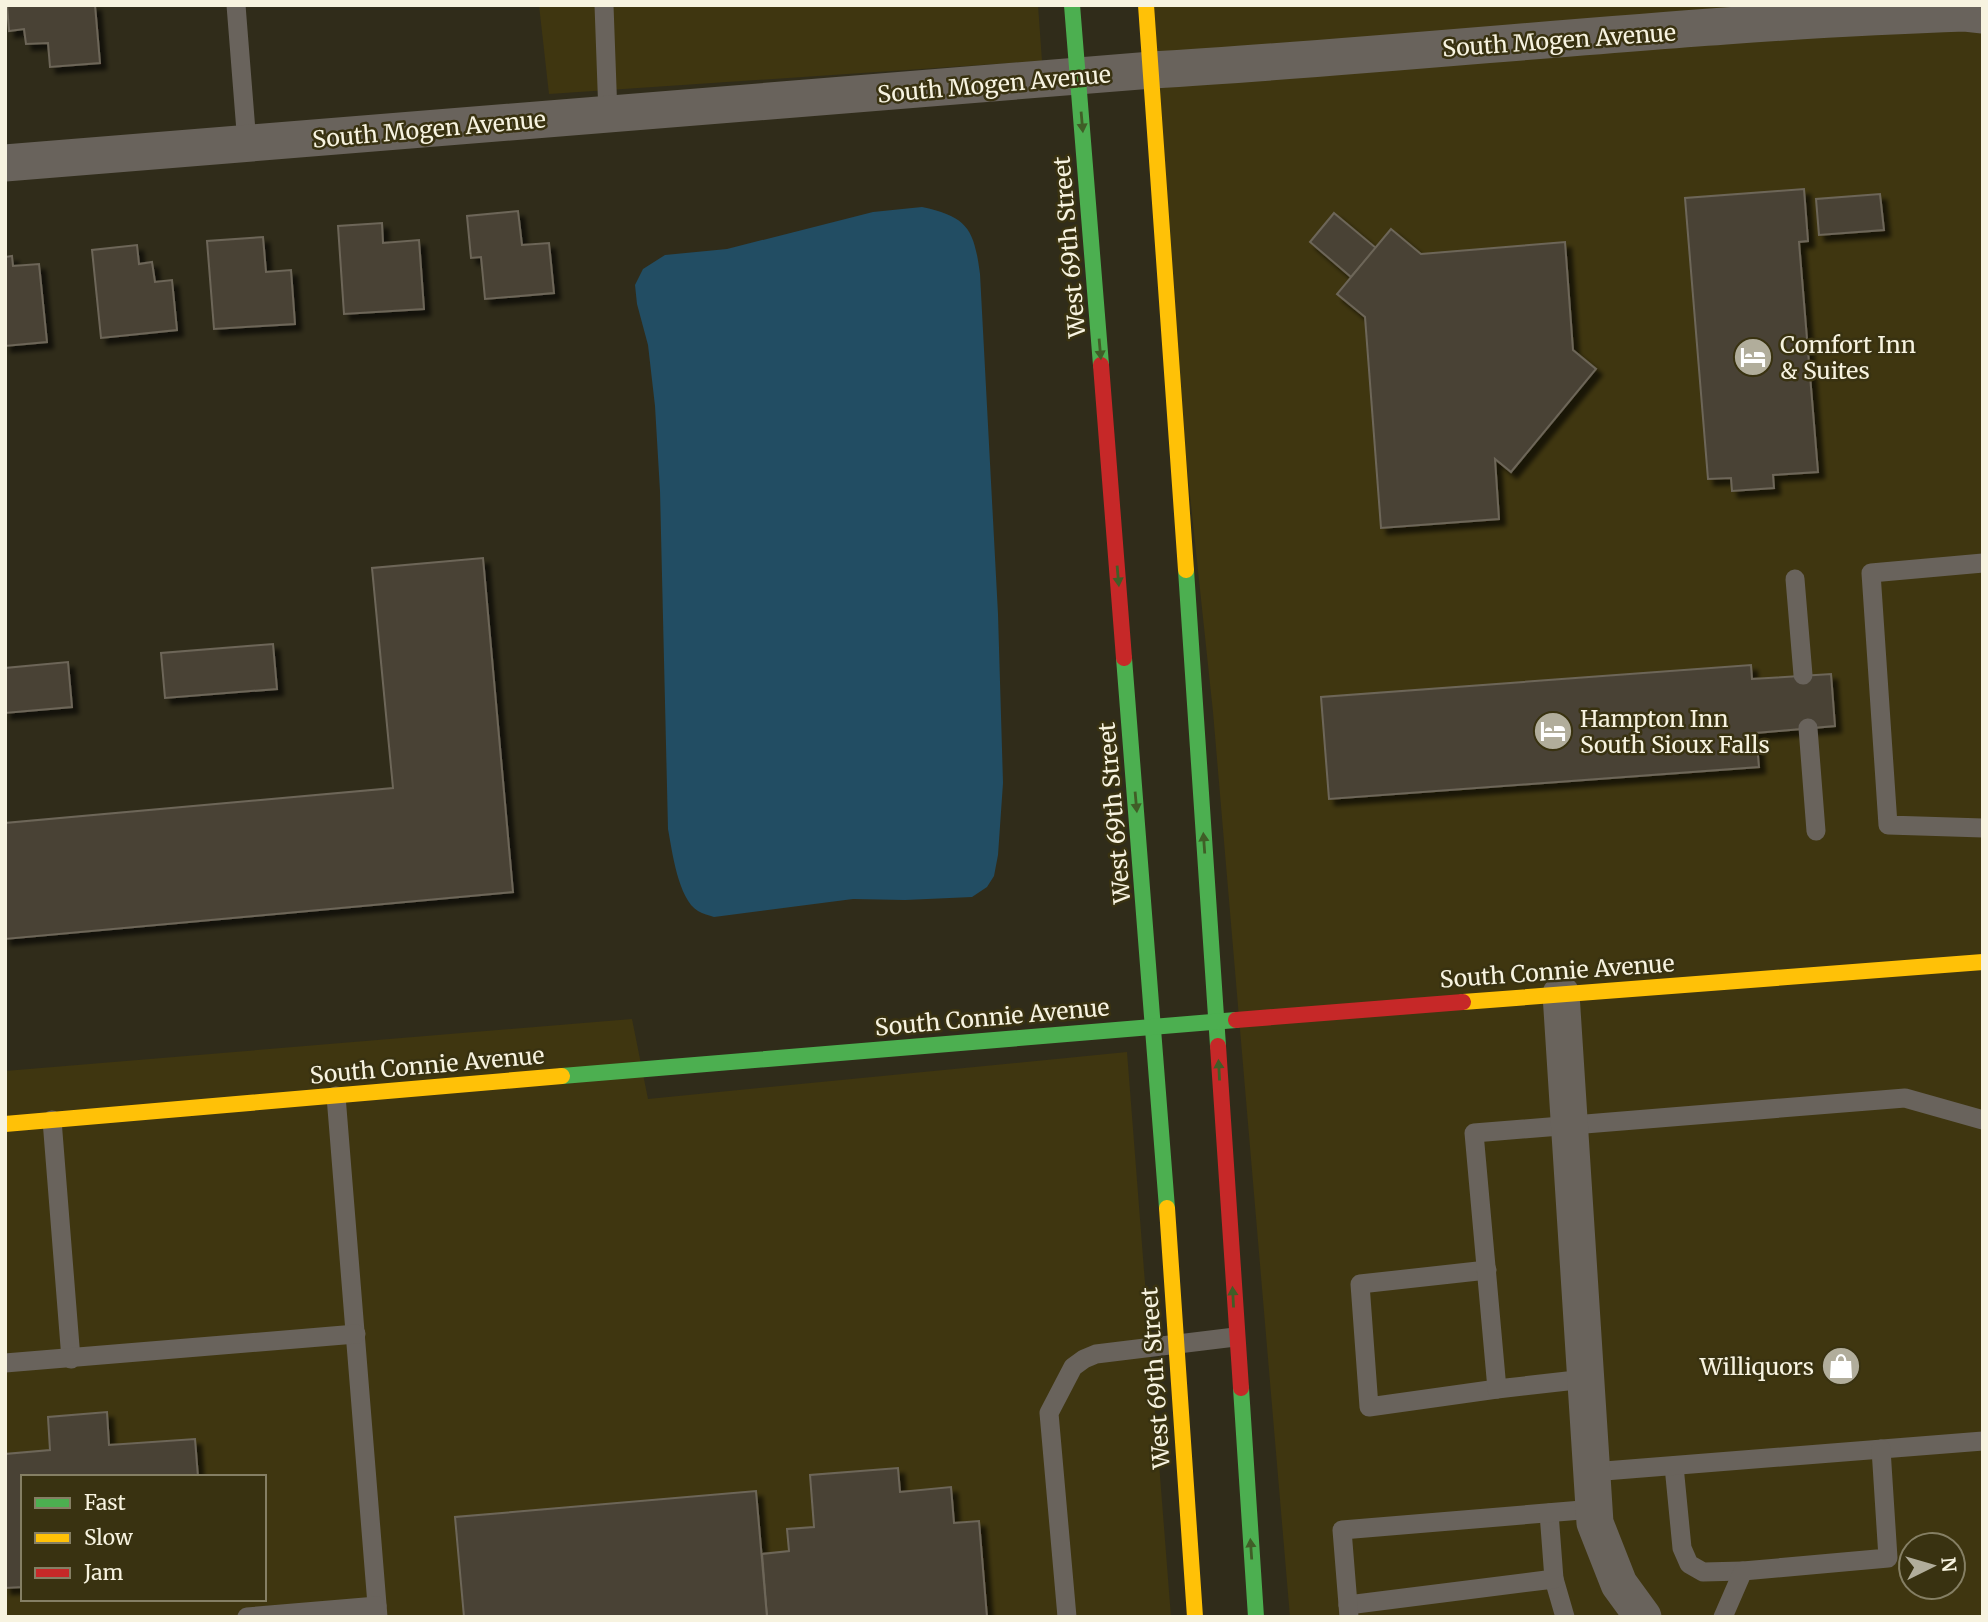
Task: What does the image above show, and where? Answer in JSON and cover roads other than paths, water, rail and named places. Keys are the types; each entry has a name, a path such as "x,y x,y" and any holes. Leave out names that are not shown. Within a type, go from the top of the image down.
{"street":[{"name":"West 69th Street","path":"1072,5 1154,1026 1195,1617"},
{"path":"1146,5 1256,1617"},
{"name":"South Mogen Avenue","path":"5,163 1276,63 1819,13 1983,15"},
{"name":"South Connie Avenue","path":"5,1124 1154,1026 1983,962"},
{"path":"1561,994 1595,1523 1619,1584 1643,1617"}],"lane":[{"path":"236,5 247,144"},
{"path":"604,5 608,115"},
{"path":"1983,563 1871,573 1888,825 1983,828"},
{"path":"1795,579 1803,675"},
{"path":"1808,728 1816,831"},
{"path":"247,1617 378,1611 336,1096"},
{"path":"1497,1389 1474,1133 1905,1098 1983,1120"},
{"path":"52,1120 71,1359"},
{"path":"1487,1270 1360,1284 1369,1407 1585,1379"},
{"path":"5,1363 356,1334"},
{"path":"1067,1617 1049,1413 1073,1367 1096,1354 1235,1337"},
{"path":"1592,1472 1983,1441"},
{"path":"1674,1466 1682,1548 1689,1564 1703,1572 1743,1571 1888,1558 1881,1449"},
{"path":"1554,1579 1348,1611 1342,1530 1594,1509"},
{"path":"1549,1513 1554,1579 1565,1617"},
{"path":"1723,1617 1743,1571"}],"water":[{"path":"922,207 950,215 966,227 975,246 980,274 998,614 1003,783 994,876 987,887 972,897 853,899 714,917 698,911 685,896 668,829 660,491 655,406 648,345 635,285 643,269 665,255 727,249 873,212"}],"place":[{"name":"Comfort Inn & Suites","path":"1753,357"},
{"name":"Hampton Inn South Sioux Falls","path":"1553,731"},
{"name":"Williquors","path":"1841,1366"}]}
